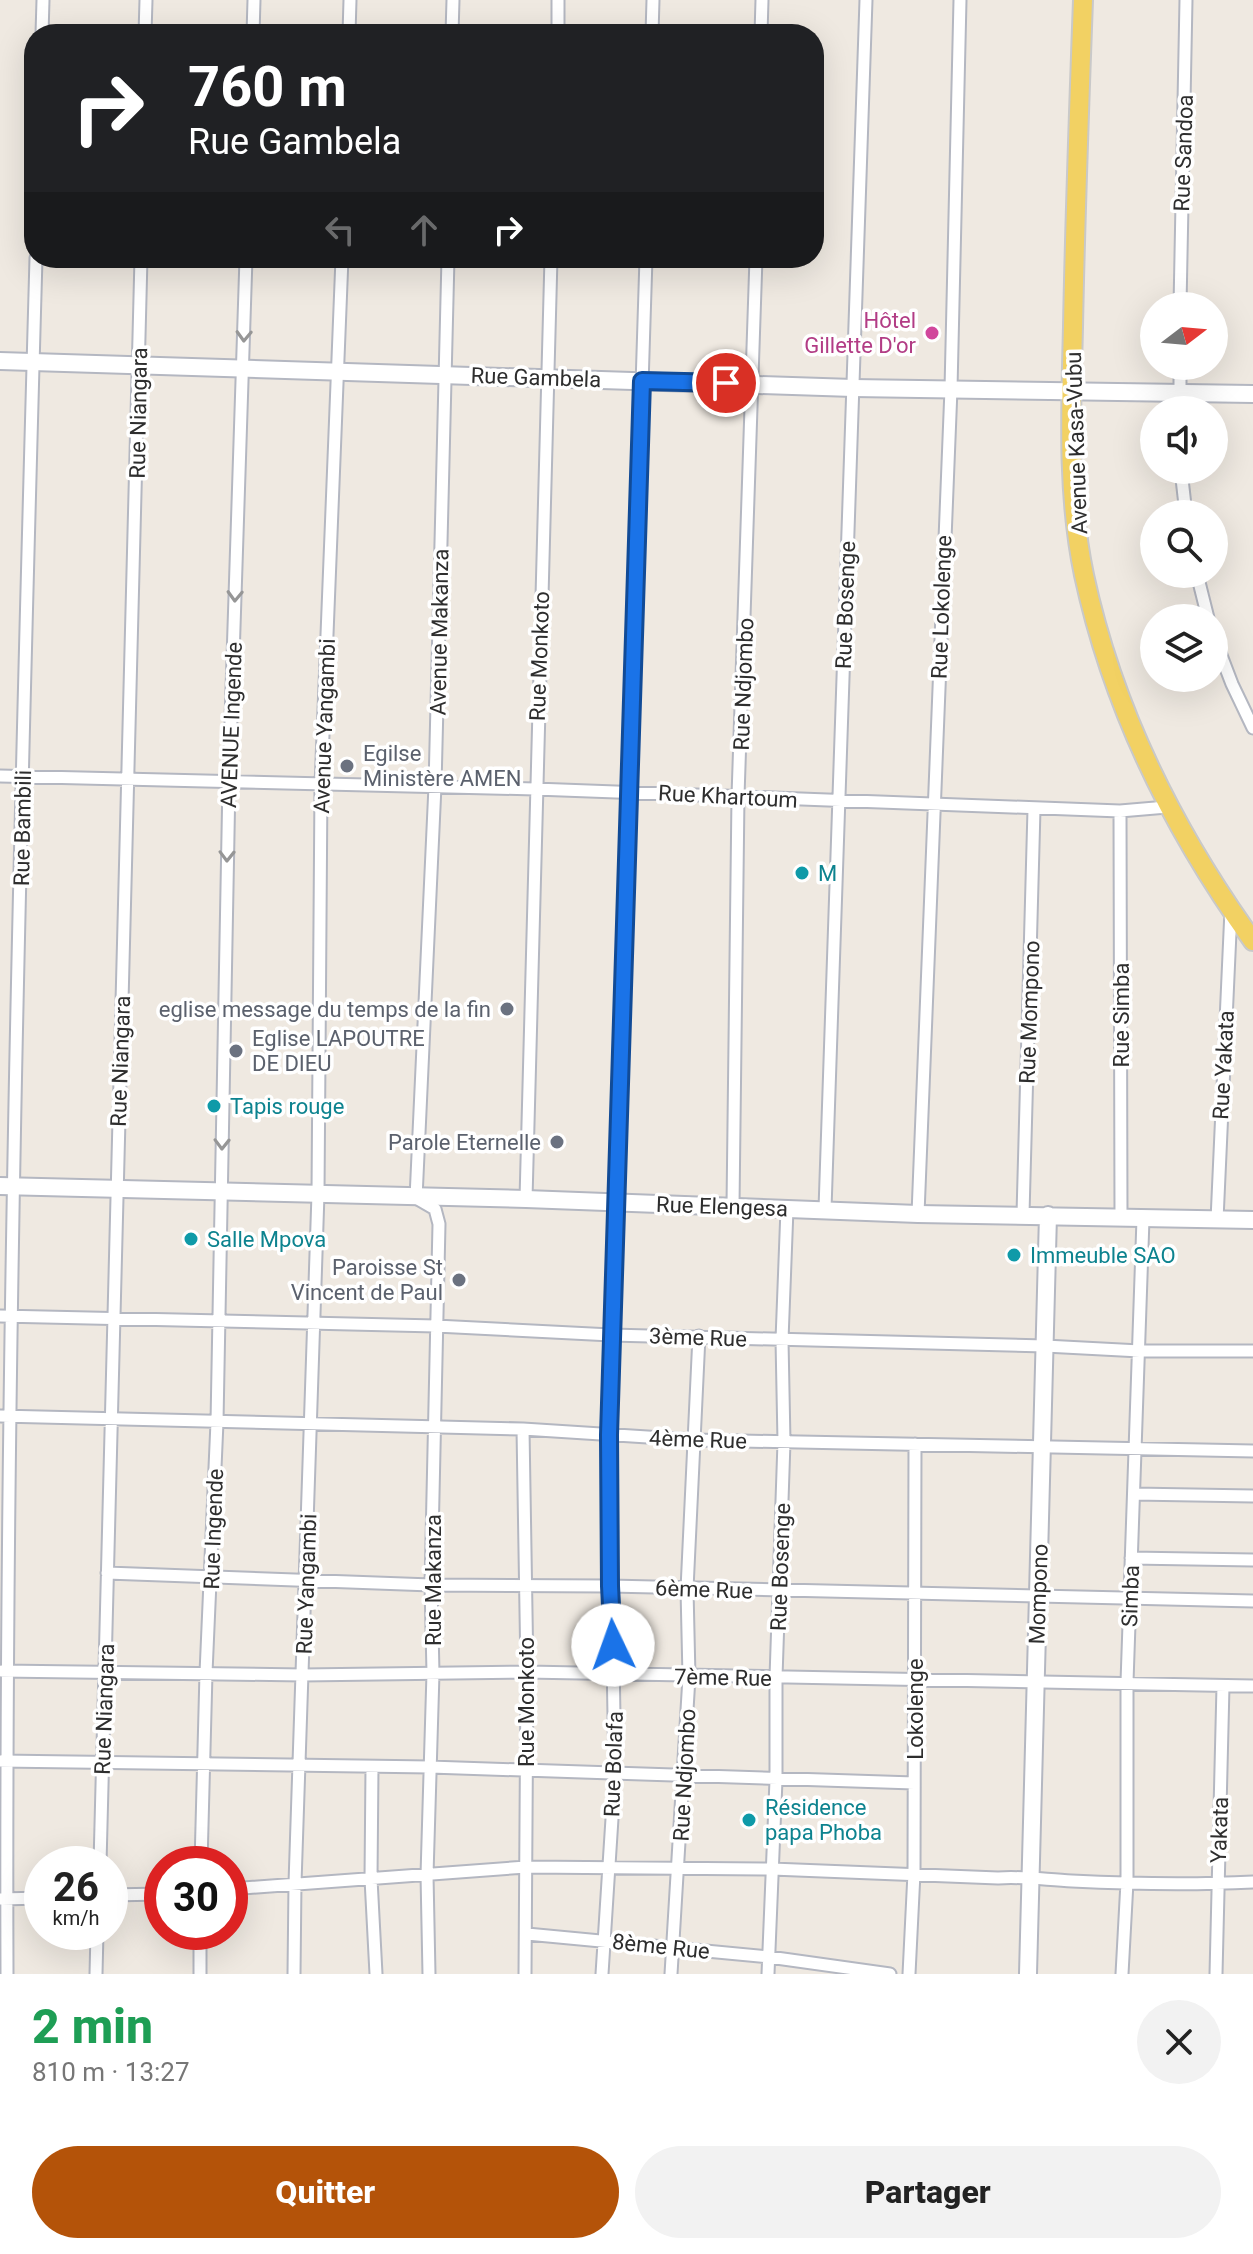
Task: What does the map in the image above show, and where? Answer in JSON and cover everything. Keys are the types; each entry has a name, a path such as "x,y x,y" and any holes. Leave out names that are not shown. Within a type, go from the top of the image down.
{"main road":[{"name":"Avenue Kasa-Vubu","path":"1083,0 1072,392 1073,485 1083,572 1108,669 1132,732 1167,807 1253,941"}],"street":[{"path":"42,24 43,0"},
{"path":"145,24 146,0"},
{"path":"253,24 254,0"},
{"path":"349,24 350,0"},
{"path":"452,24 453,0"},
{"path":"558,0 558,24"},
{"path":"652,24 653,0"},
{"path":"761,24 762,0"},
{"name":"Rue Bosenge","path":"825,1209 866,0"},
{"name":"Rue Lokolenge","path":"918,1214 951,389 960,0"},
{"name":"Rue Sandoa","path":"1180,292 1186,0"},
{"name":"Rue Bambili","path":"7,1974 2,1762 6,1187 23,776 36,268"},
{"name":"Rue Niangara","path":"101,1846 141,268"},
{"name":"AVENUE Ingende","path":"221,1193 229,781 246,268"},
{"name":"Avenue Yangambi","path":"318,1194 321,785 342,268"},
{"name":"Avenue Makanza","path":"416,1198 435,786 448,268"},
{"name":"Rue Monkoto","path":"526,1199 551,268"},
{"name":"Rue Bolafa","path":"602,1974 615,1772 615,1675 610,1586 611,1335 618,1202 646,268"},
{"name":"Rue Ndjombo","path":"733,1206 738,796 756,268"},
{"name":"Rue Gambela","path":"0,361 1072,392 1140,398"},
{"name":"Rue Gambela","path":"1228,397 1253,394"},
{"path":"1228,674 1253,728"},
{"name":"Rue Khartoum","path":"0,776 630,792 1034,809 1120,811 1167,807"},
{"name":"Rue Mompono","path":"1023,1214 1034,809"},
{"name":"Rue Simba","path":"1120,811 1121,1218"},
{"name":"Rue Yakata","path":"1217,1220 1231,910"},
{"name":"Rue Elengesa","path":"6,1187 526,1199 918,1214 1253,1220"},
{"name":"Rue Ingende","path":"201,1846 217,1422 221,1193"},
{"name":"Rue Yangambi","path":"294,1974 318,1194"},
{"name":"Rue Makanza","path":"416,1198 435,1209 439,1224 427,1875 429,1974"},
{"name":"Rue Bosenge","path":"768,1974 776,1780 776,1677 784,1442 782,1340 787,1209"},
{"name":"Mompono","path":"1028,1974 1048,1215"},
{"name":"Simba","path":"1122,1974 1127,1882 1127,1682 1143,1219"},
{"name":"3ème Rue","path":"5,1317 436,1326 611,1335 1140,1351 1253,1351"},
{"name":"Rue Ndjombo","path":"671,1974 689,1677 687,1589 699,1336"},
{"name":"4ème Rue","path":"4,1416 523,1429 694,1440 1253,1451"},
{"name":"Rue Monkoto","path":"523,1429 527,1672 525,1974"},
{"name":"Lokolenge","path":"909,1974 914,1873 915,1444"},
{"path":"1134,1494 1253,1496"},
{"path":"1131,1558 1253,1560"},
{"name":"6ème Rue","path":"107,1573 431,1585 610,1586 1253,1601"},
{"name":"7ème Rue","path":"3,1671 303,1675 527,1672 1253,1686"},
{"name":"Yakata","path":"1216,1974 1223,1686"},
{"path":"2,1762 430,1767 914,1783"},
{"path":"372,1767 371,1879 376,1974"},
{"path":"248,1887 526,1867 772,1869 998,1878 1030,1876 1071,1881 1253,1882"},
{"path":"3,1899 24,1898"},
{"name":"8ème Rue","path":"527,1934 769,1957 837,1970 890,1974"},
{"path":"96,1974 97,1950"},
{"path":"200,1950 200,1974"}],"place":[{"name":"Hôtel Gillette D'or","path":"932,333"},
{"name":"Egilse Ministère AMEN","path":"347,766"},
{"name":"M","path":"802,873"},
{"name":"eglise message du temps de la fin","path":"507,1009"},
{"name":"Eglise LAPOUTRE DE DIEU","path":"236,1051"},
{"name":"Tapis rouge","path":"214,1106"},
{"name":"Parole Eternelle","path":"557,1142"},
{"name":"Salle Mpova","path":"191,1239"},
{"name":"Immeuble SAO","path":"1014,1255"},
{"name":"Paroisse St Vincent de Paul","path":"459,1280"},
{"name":"Résidence papa Phoba","path":"749,1820"}],"route":[{"path":"613,1645 609,1435 611,1335 619,1171 642,381 726,383"}]}
